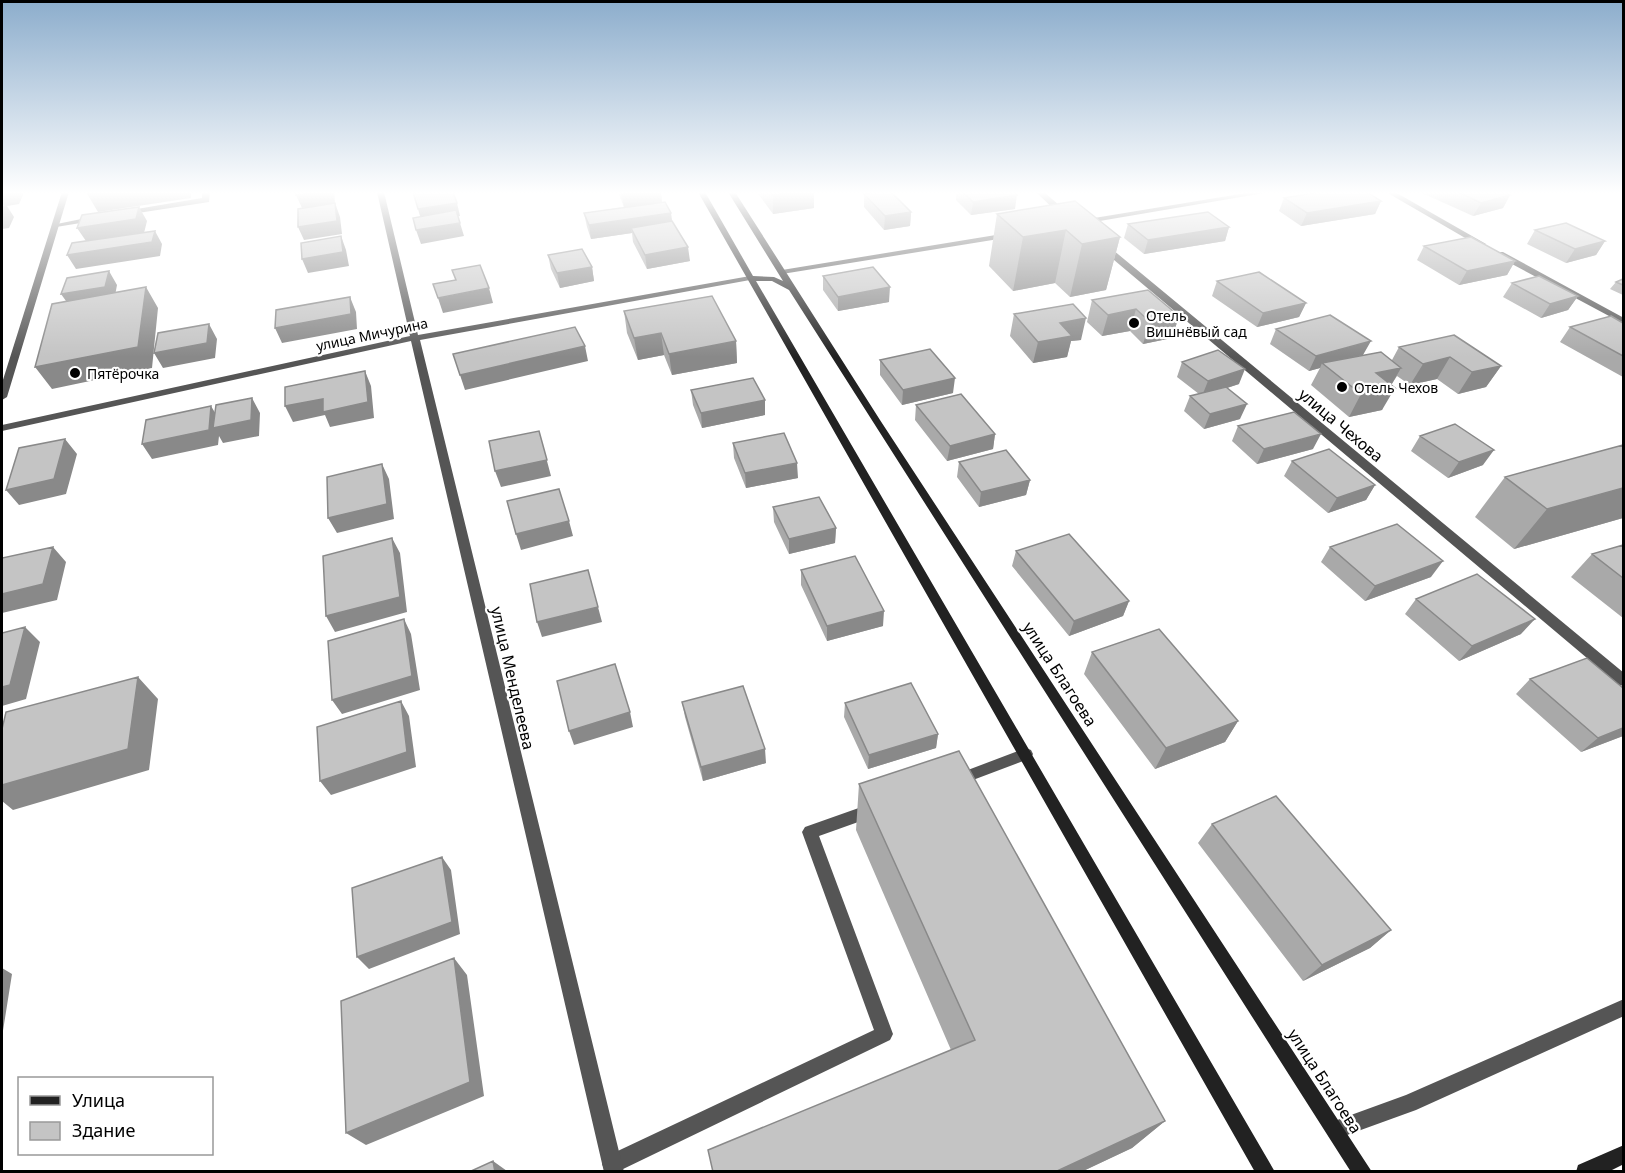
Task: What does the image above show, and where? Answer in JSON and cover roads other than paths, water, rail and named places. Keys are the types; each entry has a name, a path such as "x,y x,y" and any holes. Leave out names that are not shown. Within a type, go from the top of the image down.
{"main road":[{"path":"732,247 1026,754 1262,1170"},
{"name":"улица Благоева","path":"766,247 1363,1172"},
{"path":"741,262 767,272 782,272"},
{"path":"750,278 774,279 793,290"},
{"path":"1585,1172 1623,1154"}],"street":[{"path":"2,397 49,247"},
{"name":"улица Менделеева","path":"393,247 613,1168"},
{"path":"782,272 934,247"},
{"name":"улица Чехова","path":"1104,247 1623,681"},
{"path":"1488,247 1623,322"},
{"name":"улица Мичурина","path":"2,428 414,338 750,278"},
{"path":"940,786 1026,754"},
{"path":"613,1168 884,1034 810,832 886,805"},
{"path":"1336,1130 1409,1103 1623,1007"}],"place":[{"name":"Отель Вишнёвый сад","path":"1134,323"},
{"name":"Пятёрочка","path":"75,373"},
{"name":"Отель Чехов","path":"1342,387"}]}
